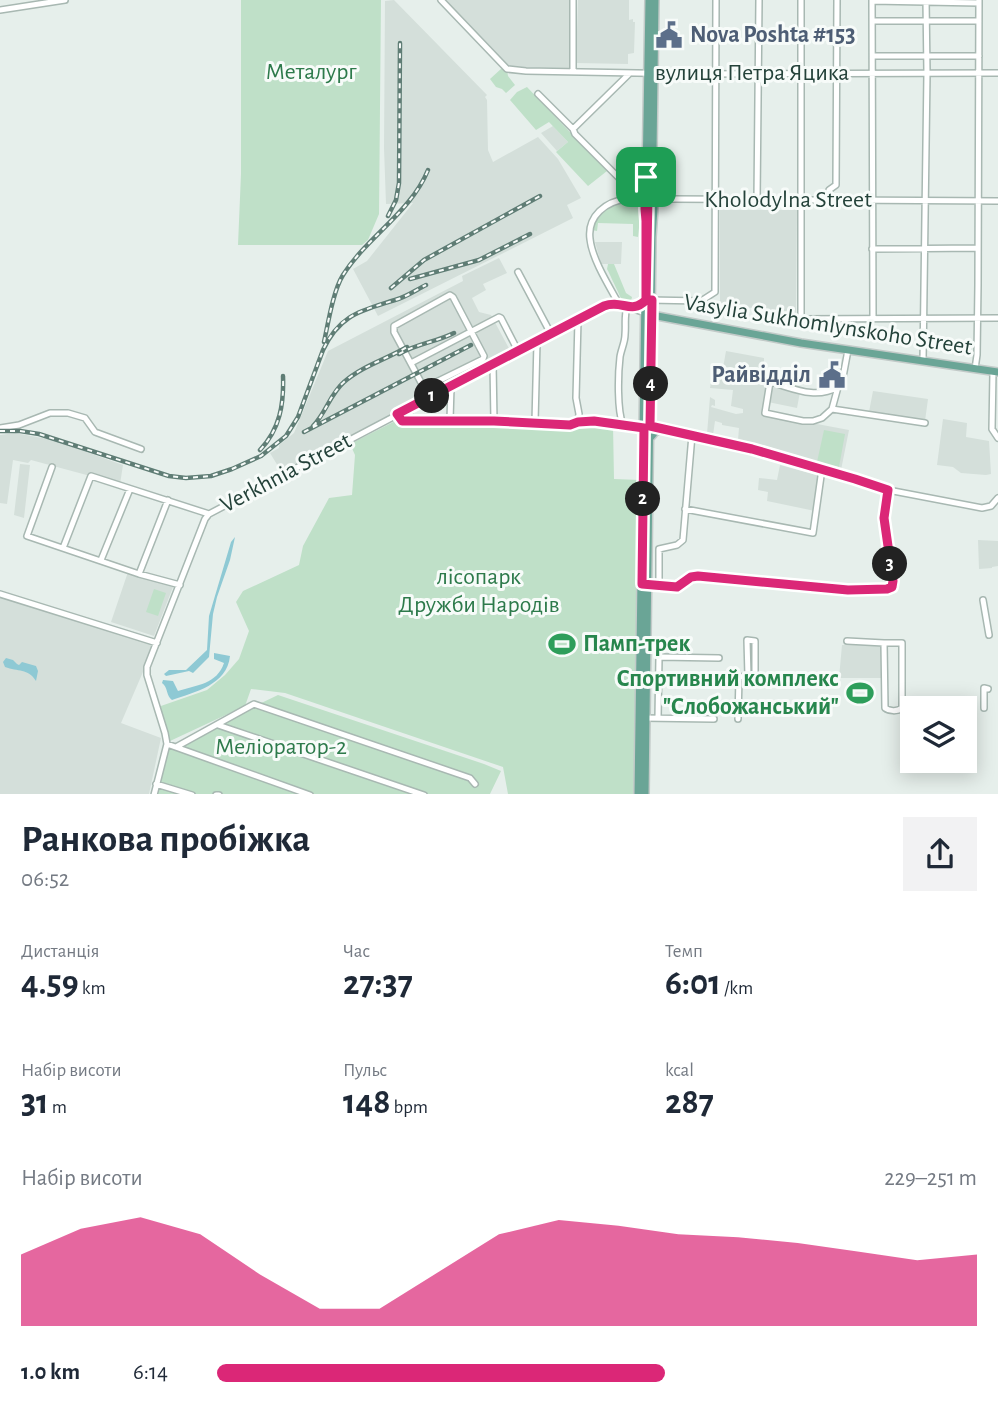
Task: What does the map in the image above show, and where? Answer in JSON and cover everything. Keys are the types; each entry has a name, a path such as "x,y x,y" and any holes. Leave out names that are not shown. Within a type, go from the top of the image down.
{"main road":[{"path":"638,794 645,584 652,0"},
{"path":"628,307 638,306 649,300"},
{"name":"Vasylia Sukhomlynskoho Street","path":"649,314 848,350 996,372"},
{"path":"645,584 650,438 646,426"},
{"path":"650,438 661,429"},
{"path":"642,718 645,794"}],"street":[{"path":"0,10 65,0"},
{"name":"вулиця Петра Яцика","path":"441,0 507,69 716,74 998,73"},
{"path":"573,0 573,71"},
{"path":"649,300 701,300 715,292 716,0"},
{"path":"757,200 759,0"},
{"path":"801,0 801,318 998,318"},
{"path":"829,201 829,190 836,185 837,0"},
{"path":"873,318 872,1 979,1 978,318 975,369"},
{"path":"923,361 926,2"},
{"path":"873,21 979,21"},
{"path":"873,56 979,56"},
{"path":"573,129 622,79 632,73"},
{"path":"538,93 622,181"},
{"name":"Kholodylna Street","path":"619,304 598,264 590,239 592,222 596,215 612,202 627,199 998,201"},
{"path":"872,249 978,248"},
{"path":"518,271 551,334"},
{"path":"450,295 471,332 484,358 425,388 394,332 394,327 450,295"},
{"name":"Verkhnia Street","path":"63,548 91,476 209,514 608,304 619,304"},
{"path":"619,304 649,314"},
{"path":"623,425 619,375 625,334 624,317 628,307"},
{"path":"411,363 500,317 518,351"},
{"path":"578,320 578,422"},
{"path":"535,422 537,342"},
{"path":"835,390 821,394 810,393 770,382 765,410 767,413 805,421 822,418 832,408 835,390 843,377 848,350"},
{"path":"494,364 494,421"},
{"path":"996,372 992,429 998,438"},
{"path":"450,387 450,420"},
{"path":"832,408 925,423"},
{"path":"0,428 19,425 50,413 68,413 85,418 95,432 141,449"},
{"path":"397,414 402,421 535,422 551,425 594,421 611,425 646,426 752,449 888,490 982,508 996,501"},
{"path":"648,552 681,544 683,540 692,435"},
{"path":"52,467 27,536 139,574 180,584"},
{"path":"685,509 813,533 822,469"},
{"path":"101,560 130,489"},
{"path":"645,584 679,586 691,577 698,576 848,590 887,589 892,587 893,581 884,518 888,490"},
{"path":"139,574 168,500"},
{"path":"154,794 167,744 147,671 209,514"},
{"path":"659,550 659,586"},
{"path":"0,594 157,643"},
{"path":"983,600 989,635"},
{"path":"738,719 739,677 755,676 755,641 747,640 748,676"},
{"path":"847,641 902,643 902,708 897,710 885,708 884,643"},
{"path":"658,718 659,657 719,658"},
{"path":"984,708 984,688 988,689"},
{"path":"176,747 254,704 470,778 475,784"},
{"path":"642,718 714,719"},
{"path":"218,725 424,794"},
{"path":"167,744 310,794"},
{"path":"156,784 192,794"}],"shaded area":[{"path":"394,0 487,95 488,150 493,162 538,137 558,159 581,198 567,205 573,218 378,316 353,269 367,261 413,203 386,204 385,1"},
{"path":"443,0 570,0 570,68 508,67"},
{"path":"578,0 629,0 629,20 633,19 635,22 634,53 628,54 628,64 576,63"},
{"path":"553,126 568,142 557,151 541,133"},
{"path":"720,210 797,210 796,315 772,315 753,311 752,308 720,303"},
{"path":"595,242 622,242 621,264 601,264"},
{"path":"499,258 507,273 483,284 486,290 472,298 479,312 491,315 511,352 281,471 270,453 294,433 328,351 463,281 462,276"},
{"path":"726,351 764,358 764,369 768,371 762,415 849,430 841,470 763,445 738,440 739,428 715,421 713,435 707,434 710,397 715,400 715,406 711,407 736,414 743,413 743,409 731,406 733,390 710,388 713,370 720,371 723,368"},
{"path":"772,385 800,392 797,408 768,402"},
{"path":"873,391 928,399 925,421 869,412"},
{"path":"943,419 967,423 966,437 989,441 991,474 961,473 953,467 937,465"},
{"path":"15,433 53,440 123,465 120,484 31,460 28,463 13,460 7,504 0,503 0,435"},
{"path":"20,464 30,465 24,518 14,515"},
{"path":"780,465 820,476 815,511 767,501 768,492 758,490 759,478 777,480"},
{"path":"978,540 998,541 998,566 979,569"},
{"path":"128,572 173,587 154,636 111,622"},
{"path":"0,595 155,644 121,723 161,738 149,794 0,794"},
{"path":"883,644 883,678 839,678 842,645"}],"green space":[{"name":"Металург","path":"241,0 381,0 379,214 368,240 362,245 238,245 241,174"},
{"path":"502,68 507,70 515,85 506,93 490,79"},
{"path":"527,87 607,171 588,186 556,152 568,142 549,122 536,130 510,100 517,92"},
{"path":"627,201 641,201 641,228 638,237 633,236 633,224 598,223 597,231 592,230 605,211"},
{"path":"608,264 614,264 626,293 632,297 630,305 624,303 621,298 607,269"},
{"name":"лісопарк Дружби Народів","path":"413,412 418,423 613,425 614,479 640,480 637,794 508,794 503,767 285,693 251,689 245,706 170,741 158,707 207,690 239,659 249,631 236,602 243,591 299,565 303,546 329,498 352,495 355,455 350,444"},
{"path":"824,430 845,434 839,467 817,462"},
{"path":"154,589 166,593 158,616 146,612"},
{"name":"Меліоратор-2","path":"278,695 501,771 490,794 157,794 166,748 176,750"}],"water":[{"path":"235,537 213,614 209,657 193,673 189,671 166,676 164,674 169,670 186,670 207,650 209,616 231,542"},
{"path":"214,653 230,656 223,674 209,686 172,700 162,683 163,680 173,681 178,691 206,683 217,675 224,663 214,659"},
{"path":"6,658 19,665 22,662 36,666 36,681 26,672 5,667 3,662"}],"railway":[{"path":"388,216 396,200 399,183 400,43"},
{"path":"324,342 334,298 343,275 364,248 411,199 428,170"},
{"path":"391,288 424,260 540,196"},
{"path":"410,279 479,260 530,234"},
{"path":"0,431 39,434 169,476 211,476 232,469 261,456 286,436 298,417 323,350 344,321 426,285"},
{"path":"399,354 454,333"},
{"path":"304,432 471,345"},
{"path":"313,426 344,382 359,371 407,347"},
{"path":"260,450 272,434 279,416 283,376"}],"place":[{"name":"Nova Poshta #153","path":"669,35"},
{"name":"Райвідділ","path":"832,375"},
{"name":"Памп-трек","path":"562,644"},
{"name":"Спортивний комплекс \"Слобожанський\"","path":"860,693"}],"route":[{"path":"646,177 645,209 646,300 643,303 635,307 613,303 604,306 397,414 402,421 535,422 551,425 594,421 644,428 642,584 677,587 691,577 698,576 848,590 892,587 884,518 888,490 727,442 650,426 652,300 646,300 646,177"}]}
